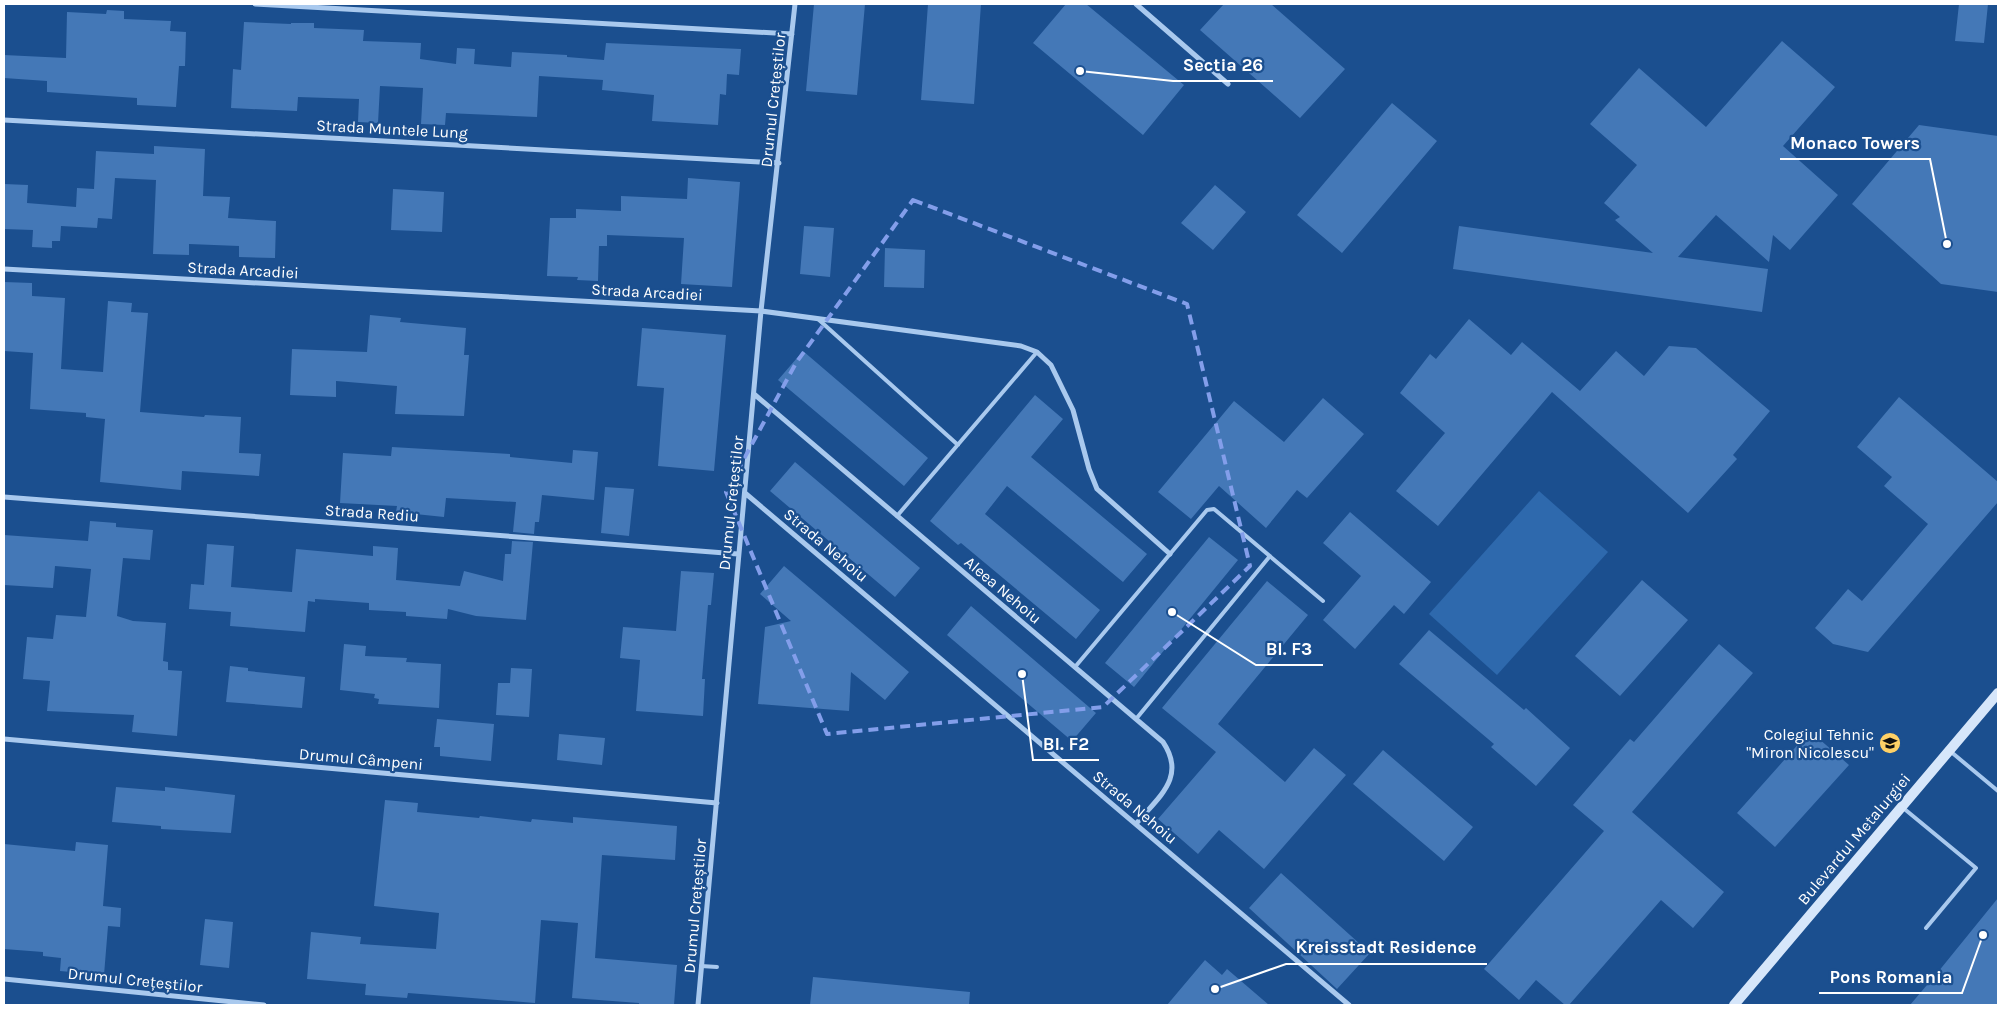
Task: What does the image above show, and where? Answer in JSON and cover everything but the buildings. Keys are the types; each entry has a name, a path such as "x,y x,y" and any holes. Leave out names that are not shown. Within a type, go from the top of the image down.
{"main road":[{"name":"Bulevardul Metalurgiei","path":"1734,1005 1998,693"}],"street":[{"path":"255,4 792,34"},
{"name":"Drumul Crețeștilor","path":"698,1005 761,311 795,4"},
{"path":"1136,4 1228,84"},
{"name":"Strada Muntele Lung","path":"4,120 778,163"},
{"name":"Strada Arcadiei","path":"4,269 761,311 1021,346 1037,352"},
{"path":"1037,352 1051,365 1073,410 1089,469 1097,489 1170,554"},
{"name":"Aleea Nehoiu","path":"754,394 1163,742 1169,751 1173,773 1170,783 1136,824"},
{"name":"Strada Nehoiu","path":"745,493 1349,1005"},
{"name":"Strada Rediu","path":"4,497 738,554"},
{"name":"Drumul Câmpeni","path":"4,739 717,803"},
{"name":"Drumul Crețeștilor","path":"4,979 264,1005"}],"lane":[{"path":"818,319 958,445"},
{"path":"897,516 1037,352"},
{"path":"1075,667 1207,510 1214,509 1323,601"},
{"path":"1136,719 1270,556"},
{"path":"1950,751 1998,792"},
{"path":"1902,807 1976,868 1926,928"},
{"path":"702,966 717,967"}],"highlighted area":[{"path":"913,200 1187,304 1250,566 1103,707 827,734 726,492 796,363"}],"shaded area":[{"path":"1539,491 1608,552 1497,675 1429,614"}],"place":[{"name":"Sectia 26","path":"1080,71"},
{"name":"Monaco Towers","path":"1947,244"},
{"name":"Bl. F3","path":"1172,612"},
{"name":"Bl. F2","path":"1022,674"},
{"name":"Colegiul Tehnic \"Miron Nicolescu\"","path":"1890,743"},
{"name":"Pons Romania","path":"1983,935"},
{"name":"Kreisstadt Residence","path":"1215,989"}]}
